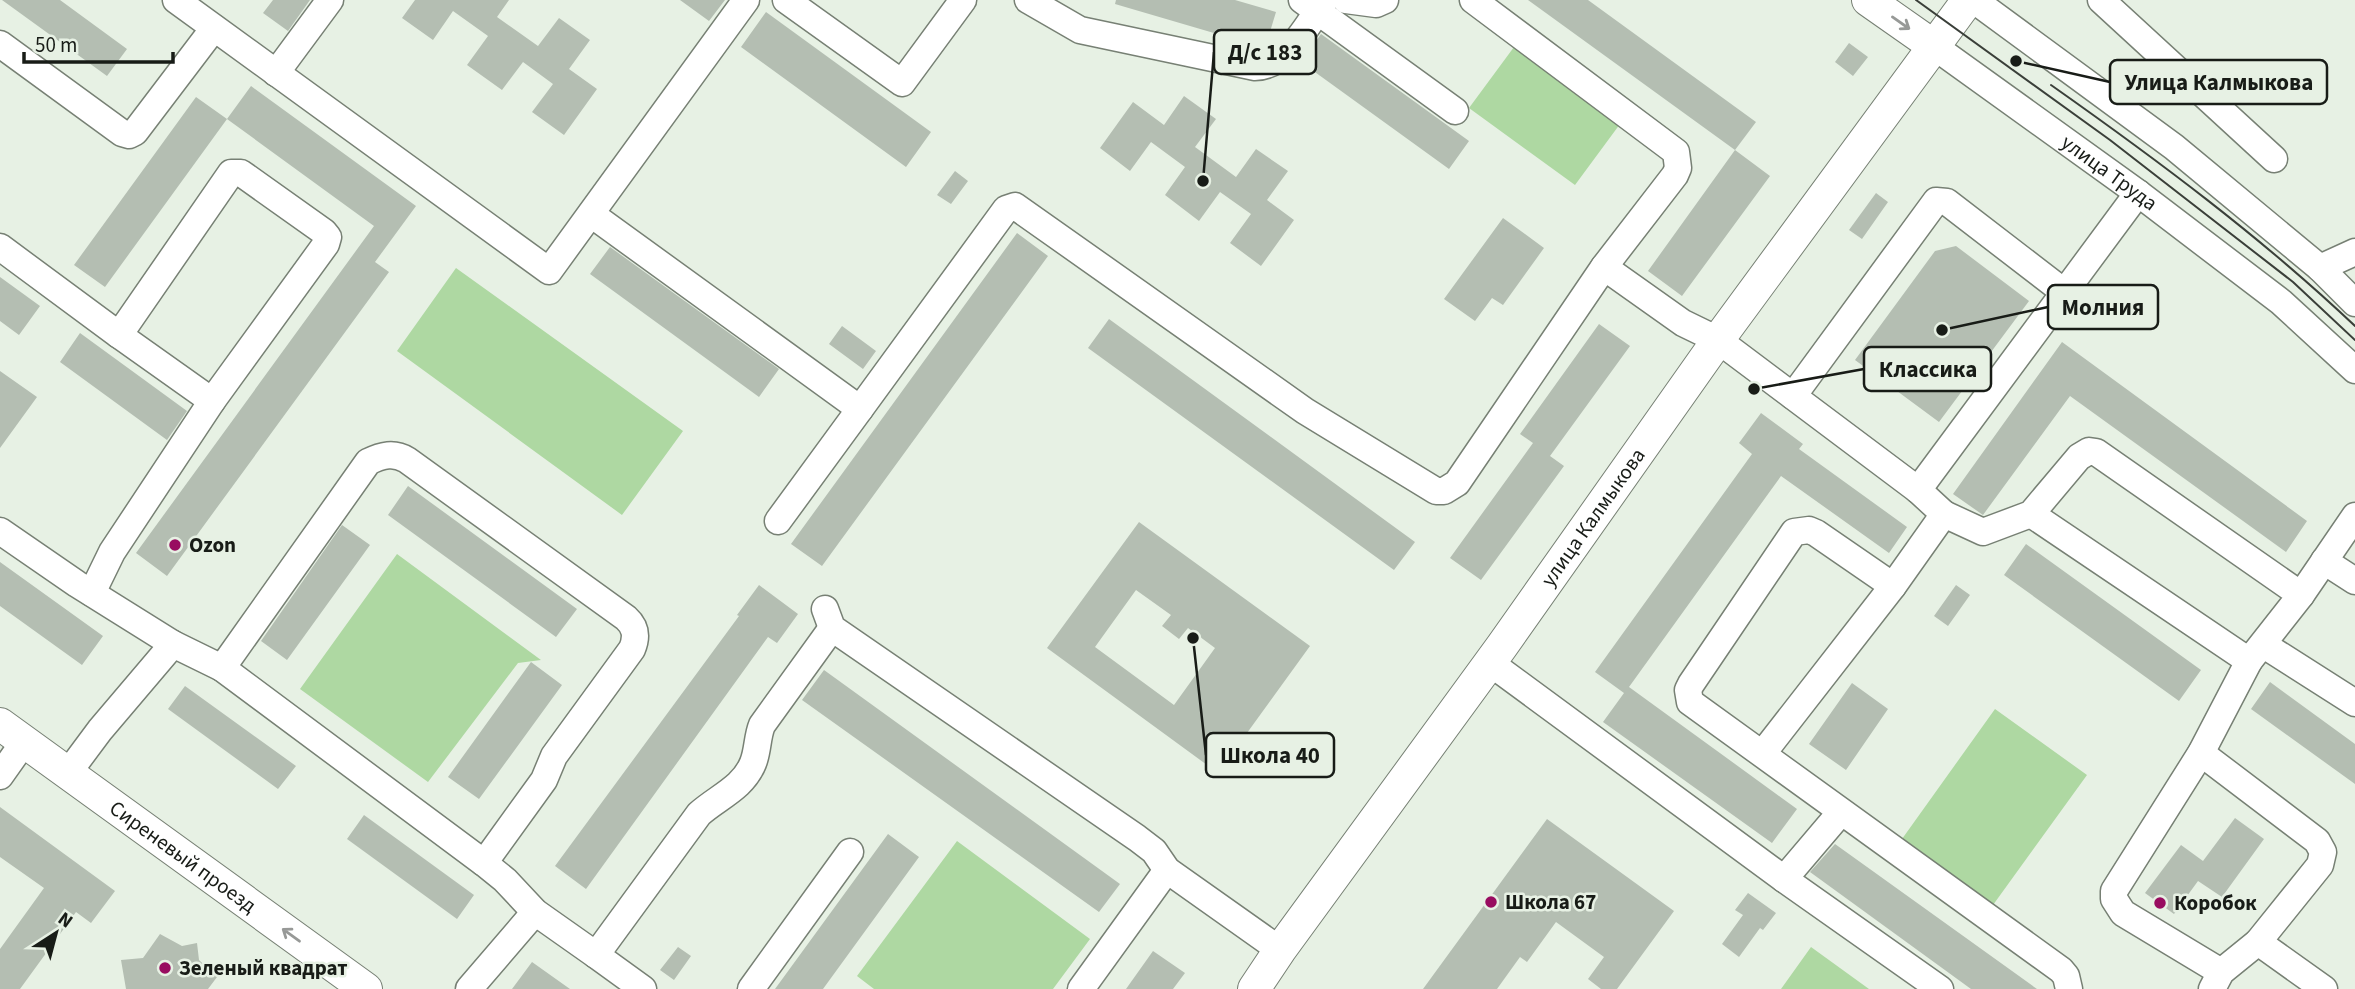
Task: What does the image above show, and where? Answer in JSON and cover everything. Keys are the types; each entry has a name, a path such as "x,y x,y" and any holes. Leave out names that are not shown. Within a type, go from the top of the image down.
{"main road":[{"name":"улица Труда","path":"1868,0 1935,47"},
{"path":"1935,47 1968,0"},
{"name":"улица Калмыкова","path":"1264,985 1280,950 1510,635 1718,340 1935,47"},
{"name":"Сиреневый проезд","path":"12,733 366,989"}],"street":[{"path":"176,0 549,271 746,0"},
{"path":"276,73 330,0"},
{"path":"786,0 901,83 963,0"},
{"path":"1028,0 1080,30 1255,67 1274,64 1283,57 1315,4 1455,111"},
{"path":"1346,0 1376,4 1385,0"},
{"path":"778,521 1006,209 1015,206 1305,411 1429,488 1444,491 1451,488 1604,267 1675,175 1678,167 1676,152 1473,0"},
{"path":"1974,0 2174,147 2320,268 2355,303"},
{"path":"2101,0 2274,159"},
{"path":"0,44 122,133 129,135 135,132 214,27"},
{"name":"улица Труда","path":"1935,47 2138,193 2281,302 2355,370"},
{"path":"92,593 112,552 212,401 328,241 324,232 252,180 238,172 229,175 119,335"},
{"path":"1918,489 2138,193"},
{"path":"1793,396 1936,201 1947,202 2064,292"},
{"path":"591,214 860,409"},
{"path":"0,247 212,401"},
{"path":"2320,268 2355,252"},
{"path":"1604,267 1683,323 1718,340 1918,489 1944,514 1986,532 2031,514 2079,457 2090,451 2095,452 2301,595"},
{"path":"222,668 368,462 391,455 407,460 626,618 635,632 632,649 554,756 544,780 484,863"},
{"path":"1763,753 1893,586 1944,514"},
{"path":"2031,514 2256,653 2355,703"},
{"path":"2201,753 2317,841 2323,852 2320,865 2258,942 2216,981 2123,913 2114,899 2114,891 2201,753 2256,653 2301,595 2355,516"},
{"path":"1893,586 1809,530 1794,533 1788,538 1688,690 1690,702 2061,970 2066,976 2069,989"},
{"path":"0,531 173,644 222,668 484,863 505,880 535,912 643,989"},
{"path":"2324,561 2355,581"},
{"path":"596,955 699,814 747,776 754,761 757,736 762,725 828,618 1137,838 1154,852 1167,870 1280,950"},
{"path":"68,773 100,730 173,644"},
{"path":"1489,662 1784,879 1940,989"},
{"path":"0,776 12,733"},
{"path":"1784,879 1841,812"},
{"path":"751,989 850,852"},
{"path":"1082,989 1167,870"},
{"path":"469,989 535,912"},
{"path":"2258,942 2324,989"}],"green space":[{"path":"1514,47 1620,124 1575,185 1469,108"},
{"path":"456,268 683,431 622,515 397,351"},
{"path":"397,554 541,660 518,663 428,782 300,689"},
{"path":"1995,709 2087,775 1993,905 1902,839"},
{"path":"957,841 1090,939 1053,989 874,989 857,976"},
{"path":"1811,947 1869,989 1781,989"}],"building":[{"path":"2,0 60,0 127,49 107,76"},
{"path":"273,0 310,0 288,31 263,13"},
{"path":"415,0 509,0 497,17 538,46 559,18 590,40 569,69 597,89 564,135 532,112 553,84 523,62 502,90 467,65 488,36 453,11 433,40 402,18"},
{"path":"680,0 725,0 709,21"},
{"path":"1116,0 1235,0 1276,12 1265,48 1115,4"},
{"path":"1528,0 1588,0 1756,122 1735,150"},
{"path":"766,12 931,132 906,167 741,47"},
{"path":"1321,34 1469,141 1449,169 1301,62"},
{"path":"1849,43 1868,57 1853,76 1835,62"},
{"path":"251,86 416,206 375,262 389,272 167,576 136,553 374,226 227,119"},
{"path":"1184,96 1216,119 1195,147 1236,177 1256,149 1288,171 1267,200 1294,220 1261,266 1230,243 1251,214 1220,192 1199,221 1165,195 1185,167 1151,142 1130,171 1100,148 1133,102 1164,125"},
{"path":"196,97 227,119 105,287 74,265"},
{"path":"1735,150 1770,176 1682,296 1648,271"},
{"path":"955,171 968,181 951,204 937,195"},
{"path":"1876,193 1888,202 1862,239 1849,230"},
{"path":"1503,218 1544,248 1503,305 1492,298 1475,321 1444,299"},
{"path":"1017,233 1048,256 822,566 791,544"},
{"path":"1956,246 2029,301 1939,422 1855,360 1935,251"},
{"path":"610,247 779,369 759,397 590,274"},
{"path":"0,277 40,306 19,335 0,321"},
{"path":"1109,319 1415,542 1394,570 1088,348"},
{"path":"1599,324 1630,346 1550,456 1564,466 1481,580 1450,558 1533,443 1520,434"},
{"path":"842,326 876,351 863,369 829,344"},
{"path":"80,333 187,411 167,440 60,362"},
{"path":"2062,342 2307,521 2286,552 2070,396 1983,515 1953,494"},
{"path":"0,371 37,397 0,448"},
{"path":"1761,413 1803,444 1799,449 1907,527 1889,553 1781,476 1629,687 1797,809 1772,843 1603,722 1624,693 1595,672 1752,454 1739,443"},
{"path":"408,486 577,609 556,637 388,515"},
{"path":"1139,522 1310,646 1218,773 1047,648","holes":["1136,590 1171,615 1162,626 1179,639 1188,628 1215,648 1174,705 1095,647"]},
{"path":"342,525 370,545 287,660 261,641"},
{"path":"2026,544 2201,670 2179,701 2004,575"},
{"path":"0,562 103,636 82,665 0,606"},
{"path":"759,585 798,614 777,643 768,637 586,889 555,866"},
{"path":"1956,585 1970,595 1948,626 1934,616"},
{"path":"531,662 562,685 479,799 448,777"},
{"path":"824,670 1120,884 1099,912 802,700"},
{"path":"2270,682 2355,744 2355,784 2251,709"},
{"path":"1852,683 1888,709 1846,770 1809,744"},
{"path":"185,686 296,766 278,789 168,709"},
{"path":"0,807 115,891 91,923 76,912 20,989 0,989 0,949 44,888 0,857"},
{"path":"364,815 474,895 457,919 347,839"},
{"path":"2235,818 2264,839 2222,897 2198,881 2174,914 2145,893 2181,845 2203,861"},
{"path":"1547,819 1674,911 1617,989 1601,989 1588,979 1604,957 1556,922 1527,962 1520,957 1497,989 1423,989"},
{"path":"888,834 919,857 823,989 775,989"},
{"path":"1835,844 2037,989 1971,989 1810,872"},
{"path":"1748,893 1776,913 1763,930 1760,928 1739,957 1722,944 1743,915 1735,910"},
{"name":"Зеленый квадрат","path":"160,934 182,946 197,943 199,960 217,977 208,989 126,989 121,960 143,958"},
{"path":"678,947 691,956 674,980 660,970"},
{"path":"1153,951 1185,973 1173,989 1126,989"},
{"path":"532,962 570,989 512,989"}],"tram line":[{"path":"1916,0 2110,140 2293,282 2355,340"},
{"path":"2051,85 2207,200 2283,261 2355,326"}],"place":[{"name":"Улица Калмыкова","path":"2016,61"},
{"name":"Д/с 183","path":"1203,181"},
{"name":"Молния","path":"1942,330"},
{"name":"Классика","path":"1754,389"},
{"name":"Ozon","path":"175,545"},
{"name":"Школа 40","path":"1193,638"},
{"name":"Школа 67","path":"1491,902"},
{"name":"Коробок","path":"2160,903"},
{"name":"Зеленый квадрат","path":"165,968"}]}
